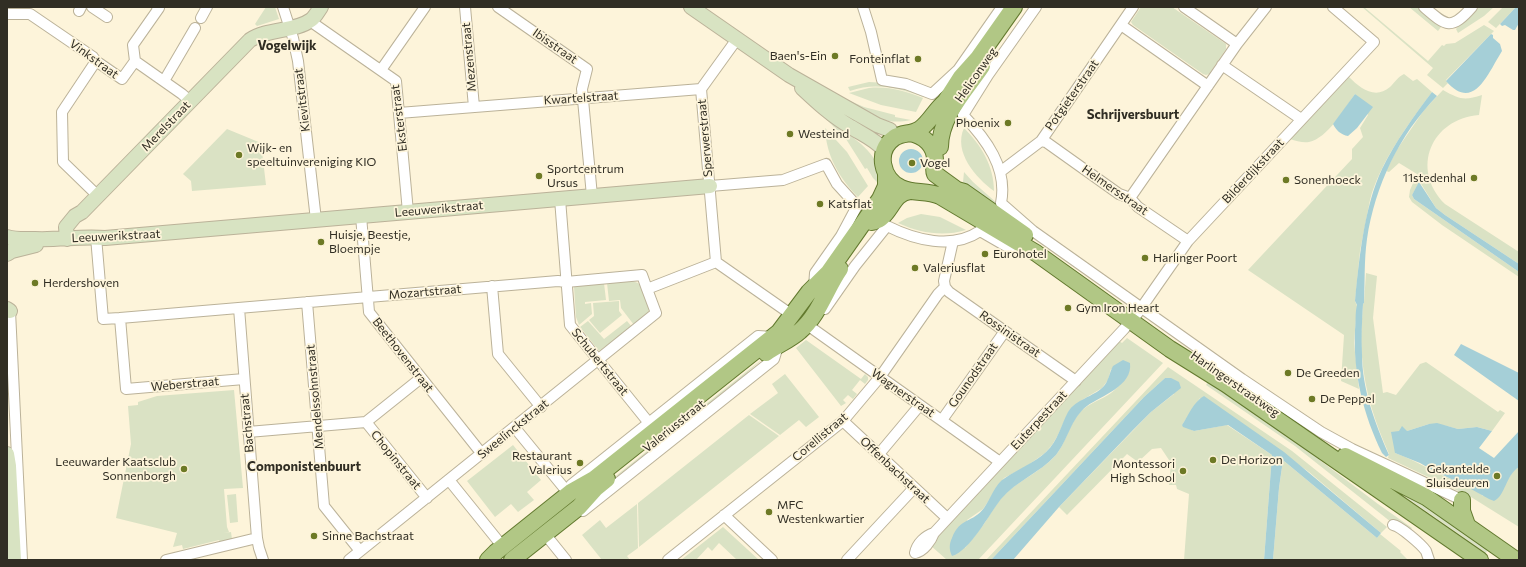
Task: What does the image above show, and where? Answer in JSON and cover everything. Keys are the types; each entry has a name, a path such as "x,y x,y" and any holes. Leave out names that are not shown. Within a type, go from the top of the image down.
{"main road":[{"name":"Heliconweg","path":"974,77 978,58 1014,7"},
{"name":"Heliconweg","path":"885,161 889,142 906,132 939,107 951,102 974,77 1023,7"},
{"name":"Heliconweg","path":"939,170 942,155 940,147 941,135 951,102"},
{"path":"906,132 933,138 940,147"},
{"path":"906,132 917,141 906,140 896,144 885,161 894,184 914,188"},
{"path":"906,132 929,143 933,150 935,162 934,171 939,170"},
{"name":"Valeriusstraat","path":"512,560 547,536 575,512 604,481 759,358 775,342 779,332 794,311 828,273 849,234 880,199 886,186 885,161"},
{"name":"Valeriusstraat","path":"498,552 567,492 594,479 775,342 807,325 824,300 837,273 880,224 893,193 914,188 929,181 939,170"},
{"name":"Harlingerstraatweg","path":"939,170 957,190 964,192 1060,259 1310,437 1338,453 1414,490 1516,560"},
{"name":"Harlingerstraatweg","path":"914,188 925,185 940,190 979,213 987,229 1036,253 1137,314 1170,349 1226,384 1480,560"},
{"path":"806,300 812,305 813,311 807,325 796,333 789,326 794,311 806,300"},
{"path":"567,492 574,493 578,497 578,505 575,512"},
{"path":"1462,500 1462,511 1467,525"}],"street":[{"path":"92,7 107,18"},
{"path":"135,61 133,45 159,8 157,7"},
{"path":"201,18 207,7"},
{"name":"Kievitstraat","path":"283,7 298,61 316,220"},
{"path":"290,28 310,21 321,7"},
{"path":"381,70 425,7"},
{"name":"Mezenstraat","path":"465,7 474,107"},
{"name":"Ibisstraat","path":"499,7 587,69 582,89 583,98"},
{"path":"691,7 789,75 823,107 851,128 858,131 885,161"},
{"name":"Heliconweg","path":"863,7 871,32 882,80 906,84 932,94 958,70 1002,7"},
{"name":"Heliconweg","path":"974,77 1036,7"},
{"name":"Potgieterstraat","path":"1000,172 1041,140 1133,7"},
{"path":"1184,7 1237,44"},
{"path":"1130,198 1222,65 1266,7"},
{"name":"Bilderdijkstraat","path":"1137,314 1188,241 1374,42 1333,7"},
{"path":"1424,7 1441,21 1449,23 1458,21 1472,7"},
{"name":"Vinkstraat","path":"7,14 30,14 93,57 96,61 122,79 135,61 190,101"},
{"name":"Eksterstraat","path":"310,21 396,81 408,212"},
{"path":"1121,25 1208,86"},
{"path":"164,81 195,28"},
{"name":"Merelstraat","path":"67,238 66,227 75,216 82,212 98,196 250,40 262,34 290,28"},
{"path":"701,89 737,39"},
{"path":"96,61 62,112 63,162 98,196"},
{"path":"1222,65 1301,119"},
{"path":"789,75 906,132"},
{"path":"974,77 963,115 988,145 1000,172"},
{"name":"Kwartelstraat","path":"399,113 701,89"},
{"name":"Sperwerstraat","path":"701,89 716,262"},
{"path":"583,98 592,196"},
{"name":"Helmersstraat","path":"1041,140 1120,194 1130,198 1138,206 1188,241"},
{"name":"Leeuwerikstraat","path":"7,238 50,240 67,238 105,238 783,180 826,164 837,184 857,206 849,234"},
{"name":"Harlingerstraatweg","path":"1000,172 1002,191 1000,203 1025,225 1137,314 1242,378 1321,432 1462,500"},
{"name":"Schubertstraat","path":"560,199 570,325 649,423"},
{"path":"82,212 82,238"},
{"name":"Beethovenstraat","path":"361,216 369,312 482,454"},
{"path":"880,224 921,239 937,241 953,241 968,238 987,229"},
{"name":"Harlingerstraatweg","path":"987,229 1006,246 1021,253"},
{"name":"Mozartstraat","path":"96,237 103,319 492,286 558,281 566,282 642,275 647,289"},
{"path":"7,238 9,248 7,254"},
{"name":"Leeuwerikstraat","path":"7,254 12,251 34,246 50,240"},
{"path":"945,287 944,281 953,241"},
{"path":"647,289 716,262 794,311"},
{"path":"492,286 498,354 541,407"},
{"name":"Rossinistraat","path":"945,287 949,292 1076,381"},
{"name":"Corellistraat","path":"668,560 843,421 880,377 938,294 945,287"},
{"name":"Sweelinckstraat","path":"349,560 515,428 656,313 647,289"},
{"name":"Mendelssohnstraat","path":"306,302 324,506 360,551"},
{"name":"Bachstraat","path":"239,308 257,538 263,560"},
{"path":"8,310 22,560"},
{"name":"Euterpestraat","path":"912,556 922,540 934,533 1137,314"},
{"name":"Weberstraat","path":"120,318 126,389 244,379"},
{"name":"Wagnerstraat","path":"807,325 1000,462"},
{"name":"Gounodstraat","path":"942,420 1005,331"},
{"name":"Valeriusstraat","path":"567,492 649,423 758,336 775,342"},
{"path":"248,432 366,422 421,378"},
{"path":"879,454 920,405"},
{"name":"Offenbachstraat","path":"843,421 947,518"},
{"name":"Chopinstraat","path":"366,422 426,498"},
{"path":"515,428 567,492"},
{"path":"7,454 9,466 14,560"},
{"path":"449,480 498,552"},
{"path":"847,560 914,488"},
{"path":"724,515 772,560"},
{"path":"1392,525 1398,527 1423,547 1429,560"},
{"path":"547,536 566,560"},
{"name":"Valeriusstraat","path":"521,560 547,536"},
{"path":"166,560 257,538"}],"green space":[{"path":"266,7 275,7 279,19 257,26 255,24"},
{"path":"1141,7 1172,7 1226,44 1226,49 1209,74 1203,74 1133,25 1131,22"},
{"path":"1362,7 1364,7 1428,61 1442,45 1444,46 1446,44 1455,43 1484,25 1494,31 1446,80 1448,83 1443,88 1427,75 1433,68"},
{"path":"1409,7 1418,7 1441,27 1438,31"},
{"path":"1477,7 1494,7 1484,16 1458,33 1456,29"},
{"path":"1503,7 1516,7 1496,28 1488,22"},
{"path":"1404,74 1413,81 1417,79 1432,92 1396,143 1381,171 1370,200 1360,251 1355,301 1357,306 1354,343 1359,389 1341,381 1344,335 1248,270 1352,159 1352,149 1363,137 1360,128 1368,115 1355,94 1335,122 1323,135 1309,142 1290,139 1349,77 1368,91 1379,92 1390,87"},
{"path":"869,82 886,83 925,94 923,97 887,87 859,88 850,91 848,87"},
{"path":"869,88 896,90 923,98 916,112 881,105 849,93"},
{"path":"1443,90 1462,98 1471,98 1482,95 1479,115 1462,119 1449,126 1438,136 1431,148 1428,162 1429,176 1434,190 1445,204 1519,252 1519,264 1436,208 1420,182 1412,195 1414,199 1519,272 1519,277 1442,225 1412,202 1409,197 1410,190 1417,174 1399,163 1389,172 1386,171 1396,151 1424,110"},
{"path":"837,95 864,107 895,115 895,117 911,120 900,122 880,119 863,111"},
{"path":"823,116 853,137 873,157 879,174 879,184 867,168 865,169 846,139"},
{"path":"825,128 847,152 868,186 858,197 839,174 835,166 828,148"},
{"path":"964,128 985,156 992,173 994,191 980,179 968,164 964,155 961,137"},
{"path":"227,129 261,143 266,185 192,191 191,181 183,174"},
{"path":"964,172 998,204 1127,303 974,192 963,182"},
{"path":"921,214 940,217 966,230 949,233 932,233 898,223 907,218"},
{"path":"1366,273 1377,276 1373,318 1383,393 1387,392 1396,395 1420,364 1426,362 1498,412 1500,410 1505,413 1492,431 1477,427 1458,429 1429,424 1407,431 1395,453 1466,485 1483,496 1507,481 1513,471 1519,467 1519,527 1471,497 1388,458 1389,454 1371,407 1363,370 1361,337"},
{"path":"632,281 641,286 649,310 647,314 634,325 621,308 620,300 609,301 607,283"},
{"path":"604,283 606,300 585,302 585,304 591,303 592,314 579,325 576,317 574,287 578,285"},
{"path":"619,301 619,311 622,315 600,333 589,320 594,316 593,303"},
{"path":"588,321 604,339 627,321 632,327 599,351 580,327"},
{"path":"1127,338 1163,363 978,560 947,560 930,545 1119,341 1122,343","holes":["1111,369 1129,372 1114,391 1087,406 1080,412 1073,422 1056,455 1044,466 1009,490 1003,496 965,548 967,520 983,509 1004,478 1027,466 1045,453 1058,435 1069,411 1082,400 1102,388 1108,380"]},
{"path":"806,340 861,379 865,374 868,377 865,384 860,380 852,390 857,394 853,399 848,395 843,400 846,403 841,406 796,348"},
{"path":"766,356 748,372 750,374 748,376 746,374 730,387 731,389 729,391 727,389 711,402 712,404 710,406 708,404 692,417 694,419 691,421 689,419 673,432 675,434 673,436 671,434 654,447 656,449 654,451 652,449 635,462 637,464 635,466 633,464 616,477 618,479 616,481 614,479 607,483"},
{"path":"1168,367 1292,451 1387,527 1381,533 1309,472 1200,398 1182,425 1194,431 1227,425 1272,455 1264,560 1184,560 1189,494 1177,489 1176,485 1169,485 1171,463 1161,448 1152,449 1138,462 1127,454 1067,515 1059,507 1151,412 1174,394 1165,378 1144,397 991,560 986,560"},
{"path":"785,374 819,417 806,427 799,420 780,435 750,414 778,393 772,384"},
{"path":"1211,378 1412,528 1409,532 1391,522 1295,446 1206,385"},
{"name":"Leeuwarder Kaatsclub Sonnenborgh","path":"234,390 243,488 224,489 227,527 229,532 224,533 231,532 232,539 220,542 219,540 183,549 182,545 173,547 177,533 116,518 131,444 128,406 138,405 138,402 157,396"},
{"path":"749,415 779,436 639,547 638,503"},
{"path":"513,445 541,480 527,492 534,500 518,512 511,504 495,517 467,481"},
{"path":"1284,461 1377,538 1380,534 1401,551 1400,552 1408,560 1273,560 1279,488"},
{"path":"1390,486 1409,495 1488,549 1486,553"},
{"path":"236,494 238,522 230,523 227,495"},
{"path":"637,504 638,548 627,556 630,560 602,560 582,535 600,520 606,528"},
{"path":"723,527 759,560 737,560 719,543 712,551 708,547 696,560 681,560"}],"water":[{"path":"1516,7 1519,7 1519,23 1515,30 1505,25 1502,26 1500,24"},
{"path":"1491,34 1500,44 1502,51 1486,79 1472,91 1465,93 1456,90 1446,81"},
{"path":"1432,92 1437,96 1411,127 1391,162 1376,200 1367,239 1362,329 1364,380 1370,406 1389,455 1386,457 1382,453 1369,423 1358,378 1355,346 1357,305 1355,301 1358,268 1363,234 1371,200 1382,169 1399,139"},
{"path":"1355,94 1373,107 1357,128 1348,136 1343,135 1333,124"},
{"path":"911,149 916,150 922,156 922,166 916,172 911,173 906,172 900,166 899,161 900,156 906,150"},
{"path":"1419,182 1436,208 1519,264 1519,272 1414,199 1412,195"},
{"path":"1461,344 1519,373 1519,401 1454,355"},
{"path":"1123,360 1130,363 1130,371 1127,378 1115,389 1087,406 1082,411 1073,423 1064,443 1056,455 1043,467 1007,493 1001,499 973,539 959,553 952,556 950,542 955,531 963,523 980,513 987,504 996,487 1002,481 1050,448 1054,443 1071,408 1103,387 1107,382 1113,366"},
{"path":"1165,378 1171,378 1179,382 1181,388 1151,412 1133,430 1059,507 1013,560 991,560 1144,397"},
{"path":"1204,396 1284,452 1381,533 1377,538 1284,461 1279,488 1273,560 1264,560 1272,455 1228,425 1194,431 1183,427 1182,425 1197,401"},
{"path":"1437,423 1458,429 1477,427 1492,431 1479,448 1494,458 1519,431 1519,467 1511,475 1498,498 1494,501 1489,499 1420,463 1395,453 1391,432 1399,431 1402,426 1407,431"}],"place":[{"name":"Baen's-Ein","path":"835,56"},
{"name":"Fonteinflat","path":"918,59"},
{"name":"Phoenix","path":"1008,123"},
{"name":"Westeind","path":"790,134"},
{"name":"Wijk- en speeltuinvereniging KIO","path":"239,155"},
{"name":"Vogel","path":"912,163"},
{"name":"Sportcentrum Ursus","path":"539,176"},
{"name":"11stedenhal","path":"1474,178"},
{"name":"Sonenhoeck","path":"1286,180"},
{"name":"Katsflat","path":"820,204"},
{"name":"Huisje, Beestje, Bloempje","path":"321,242"},
{"name":"Eurohotel","path":"985,254"},
{"name":"Harlinger Poort","path":"1145,258"},
{"name":"Valeriusflat","path":"915,268"},
{"name":"Herdershoven","path":"35,283"},
{"name":"Gym Iron Heart","path":"1068,308"},
{"name":"De Greeden","path":"1288,373"},
{"name":"De Peppel","path":"1312,399"},
{"name":"De Horizon","path":"1213,460"},
{"name":"Restaurant Valerius","path":"580,463"},
{"name":"Leeuwarder Kaatsclub Sonnenborgh","path":"184,469"},
{"name":"Montessori High School","path":"1183,471"},
{"name":"Gekantelde Sluisdeuren","path":"1497,476"},
{"name":"MFC Westenkwartier","path":"769,512"},
{"name":"Sinne Bachstraat","path":"314,536"}],"district":[{"name":"Vogelwijk","path":"287,46"},
{"name":"Schrijversbuurt","path":"1133,115"},
{"name":"Componistenbuurt","path":"304,467"}]}
